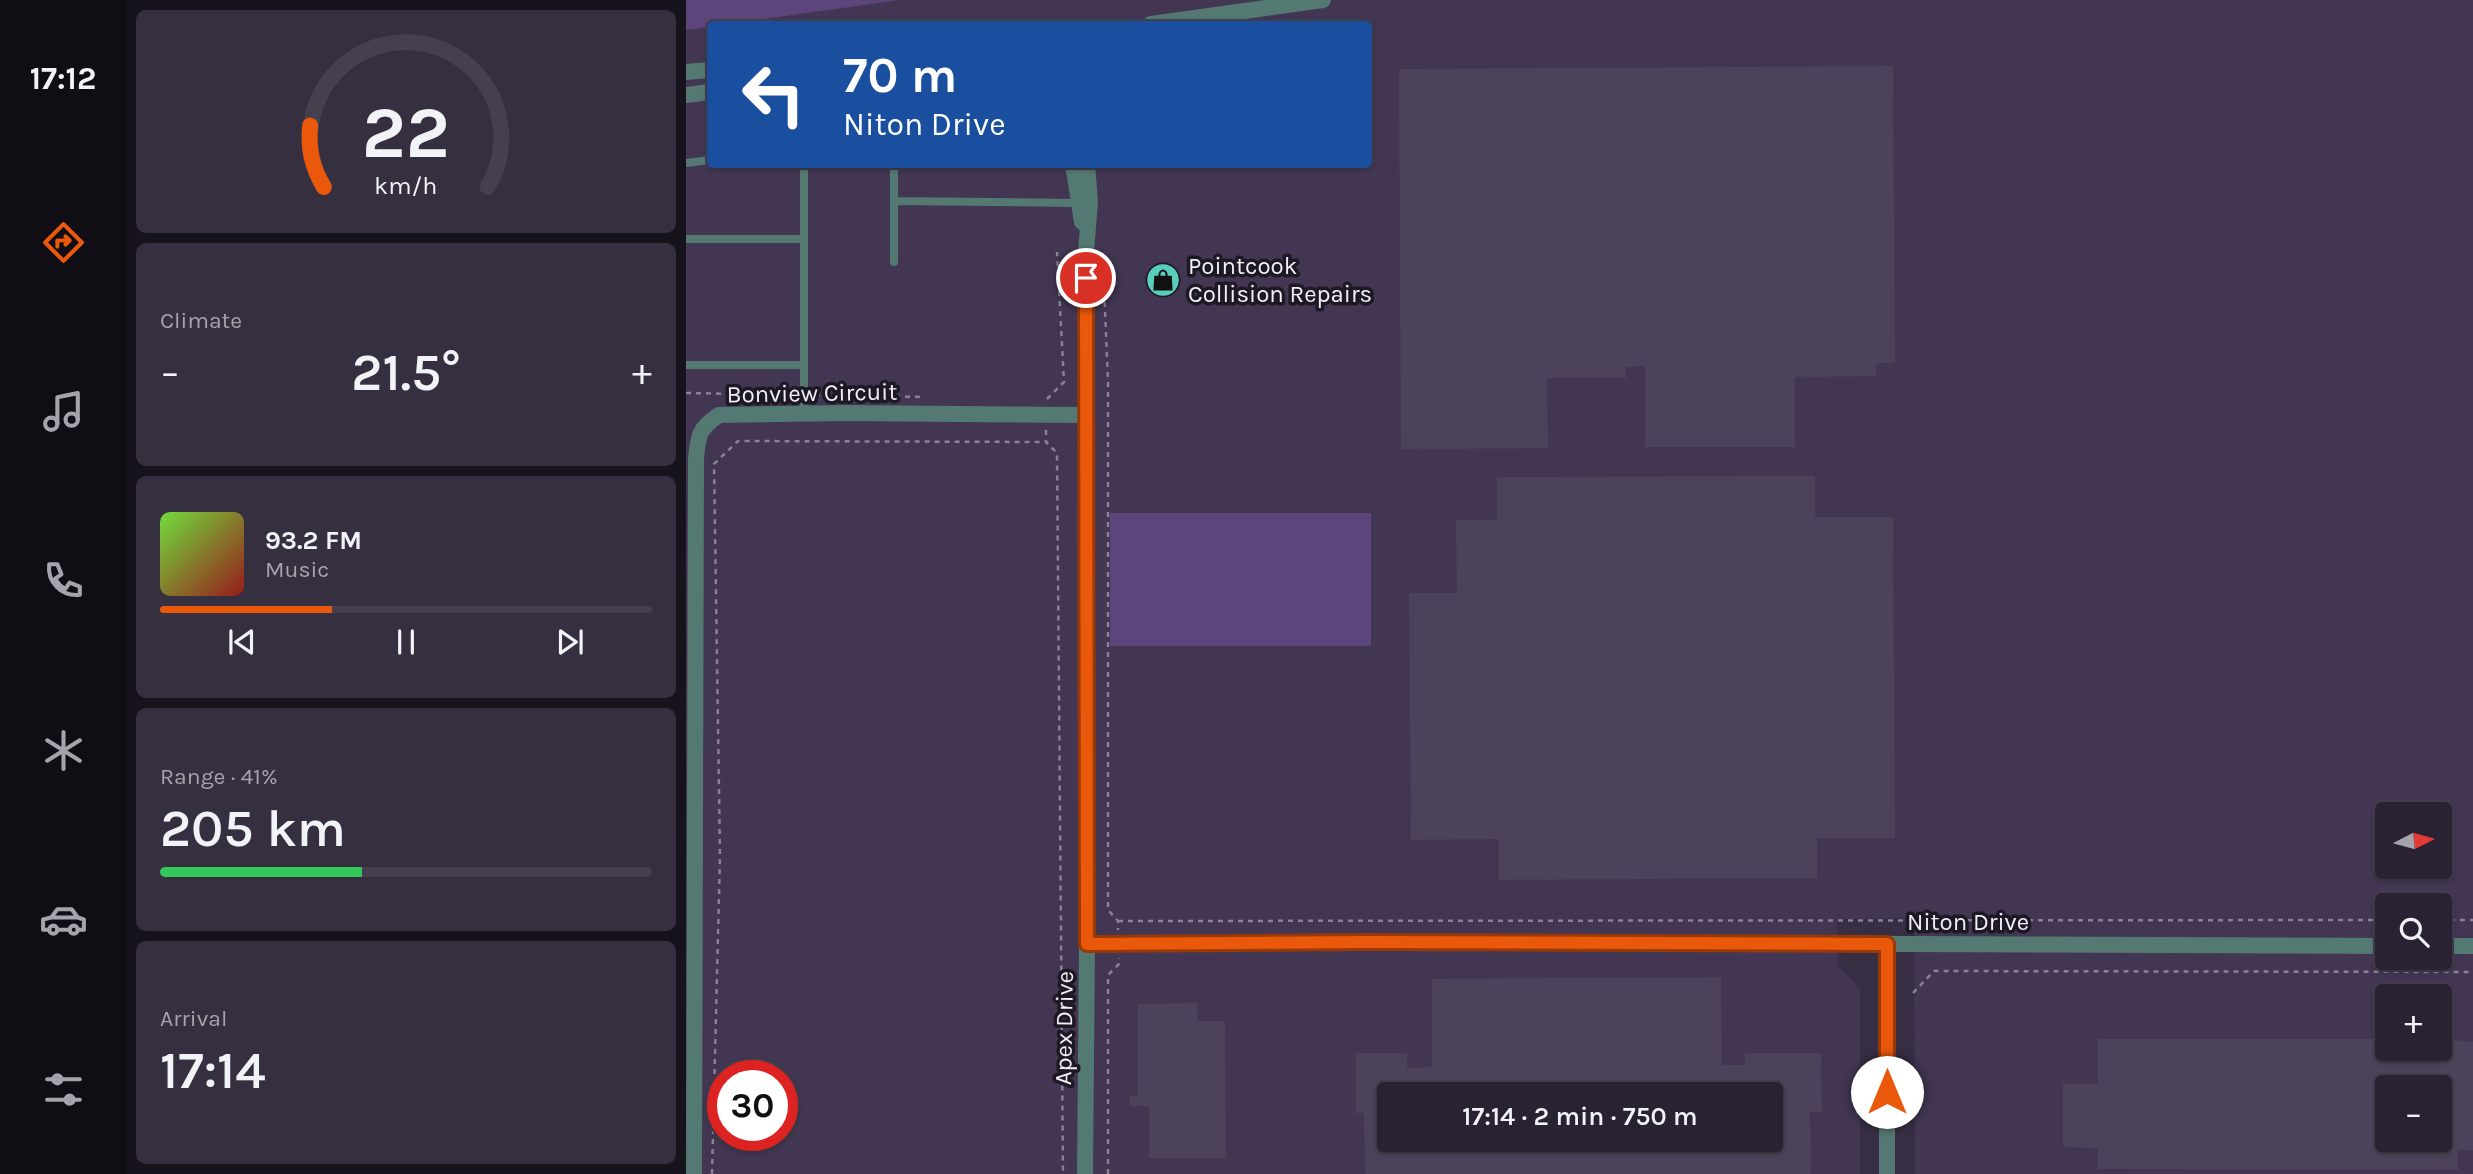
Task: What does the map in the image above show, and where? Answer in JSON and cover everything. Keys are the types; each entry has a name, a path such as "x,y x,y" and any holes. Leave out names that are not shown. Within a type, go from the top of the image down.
{"street":[{"path":"1172,21 1322,0"},
{"path":"686,72 707,70"},
{"path":"686,95 707,92"},
{"name":"Apex Drive","path":"1078,168 1079,203 1094,254"},
{"name":"Apex Drive","path":"1079,168 1090,202 1094,254 1086,415 1085,1174"},
{"name":"Bonview Circuit","path":"694,1174 691,823 698,436 706,424 719,415 1086,415"},
{"name":"Niton Drive","path":"1087,944 1395,942 2375,946"},
{"path":"1887,944 1887,1174"},
{"path":"2452,946 2473,946"}],"lane":[{"path":"686,163 707,160"},
{"path":"804,168 804,414"},
{"path":"894,168 894,262"},
{"path":"894,201 1079,203"},
{"path":"686,239 804,239"},
{"path":"686,365 804,365"}],"path":[{"path":"1046,442 1046,399 1064,383 1057,252"},
{"path":"1094,254 1108,382 1108,910 1118,921 1119,944 1119,964 1108,975 1108,1174"},
{"path":"686,393 925,397"},
{"path":"712,1174 720,856 714,464 738,441 1046,442 1057,453 1063,1174"},
{"path":"1118,921 2375,920"},
{"path":"2452,920 2473,920"},
{"path":"1913,993 1934,971 2473,972"}],"shaded area":[{"path":"686,0 2473,0 2473,1174 1915,1174 1914,918 1837,919 1838,966 1860,988 1860,1174 686,1174"},
{"path":"686,0 900,0 749,21 707,21 707,27 686,30"},
{"path":"1110,513 1371,513 1371,646 1110,646"}],"building":[{"path":"1893,66 1895,363 1876,363 1876,376 1795,377 1795,447 1645,447 1645,366 1626,367 1626,378 1547,378 1548,448 1401,449 1399,69"},
{"path":"1815,476 1815,517 1893,517 1895,838 1817,838 1817,878 1499,880 1499,839 1411,840 1409,593 1457,593 1456,520 1497,520 1497,477"},
{"path":"1721,977 1722,1065 1745,1065 1745,1053 1821,1053 1822,1112 1810,1112 1811,1174 1365,1174 1364,1113 1356,1113 1356,1053 1407,1053 1407,1068 1432,1067 1432,979"},
{"path":"1197,1003 1198,1021 1225,1021 1226,1158 1149,1158 1149,1106 1130,1106 1130,1096 1138,1095 1138,1004"},
{"path":"2098,1039 2375,1039 2375,1061 2452,1061 2452,1040 2473,1042 2473,1150 2458,1150 2458,1170 2098,1169 2098,1148 2063,1147 2063,1084 2098,1084"}],"place":[{"name":"Pointcook Collision Repairs","path":"1163,280"}],"route":[{"path":"1086,278 1087,944 1887,944 1887,1092"}]}
